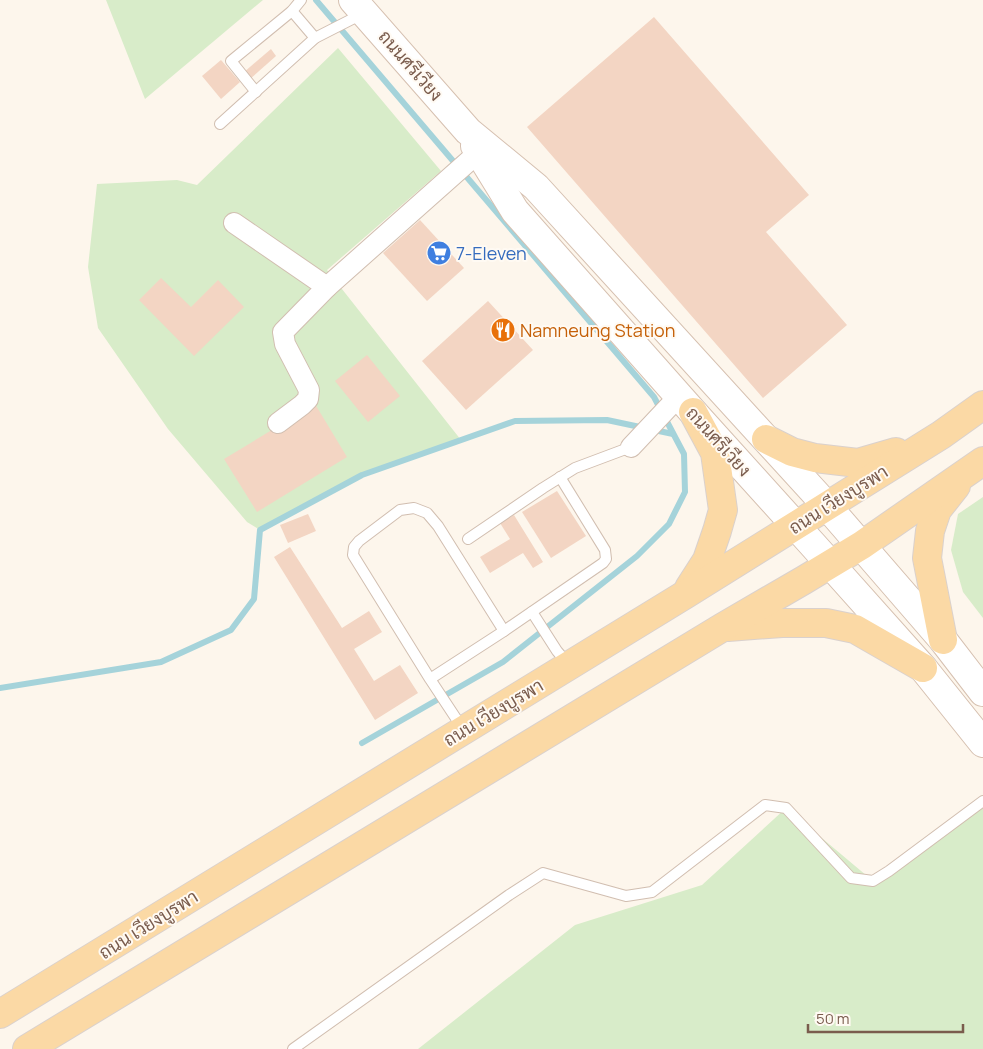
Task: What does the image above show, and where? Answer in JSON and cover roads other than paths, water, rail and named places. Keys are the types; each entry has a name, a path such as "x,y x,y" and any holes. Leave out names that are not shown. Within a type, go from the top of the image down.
{"main road":[{"name":"ถนนศรีเวียง","path":"355,11 470,150 557,268 637,354 680,405 796,526 923,668 983,743"},
{"name":"ถนนศรีเวียง","path":"470,150 536,188 862,544 944,640 983,692"},
{"path":"680,405 715,453 723,510 718,531 707,560 686,594"},
{"name":"ถนน เวียงบูรพา","path":"0,1014 457,721 563,658 686,594 942,434 983,405"},
{"path":"766,439 792,452 815,458 858,463 889,455 942,434"},
{"path":"26,1049 830,564 978,465"},
{"path":"944,640 927,558 930,530 938,510 956,486 978,465"},
{"path":"723,627 782,623 826,623 855,629 923,668"}],"street":[{"path":"278,424 302,406 308,399 309,390 285,344 283,332 327,287 448,180 470,150"},
{"path":"234,223 327,287"},
{"path":"631,447 680,405"}],"lane":[{"path":"256,92 231,61 292,11 300,1"},
{"path":"292,11 315,38"},
{"path":"220,124 315,38 355,11"},
{"path":"468,538 575,468 631,447"},
{"path":"432,683 504,631 535,616 606,559 605,550 560,477"},
{"path":"457,721 353,555 354,547 359,541 400,510 414,508 427,513 438,526 504,631"},
{"path":"535,616 563,658"},
{"path":"293,1049 509,895 543,873 626,896 652,892 766,805 786,808 851,878 873,881 983,801"}],"waterway":[{"path":"316,0 654,397 684,454 685,492 669,524 637,556 503,662 362,743"},
{"path":"0,688 161,662 231,630 254,599 260,530 362,475 515,421 607,420 673,434"}],"place":[{"name":"7-Eleven","path":"439,253"},
{"name":"Namneung Station","path":"503,330"}]}
